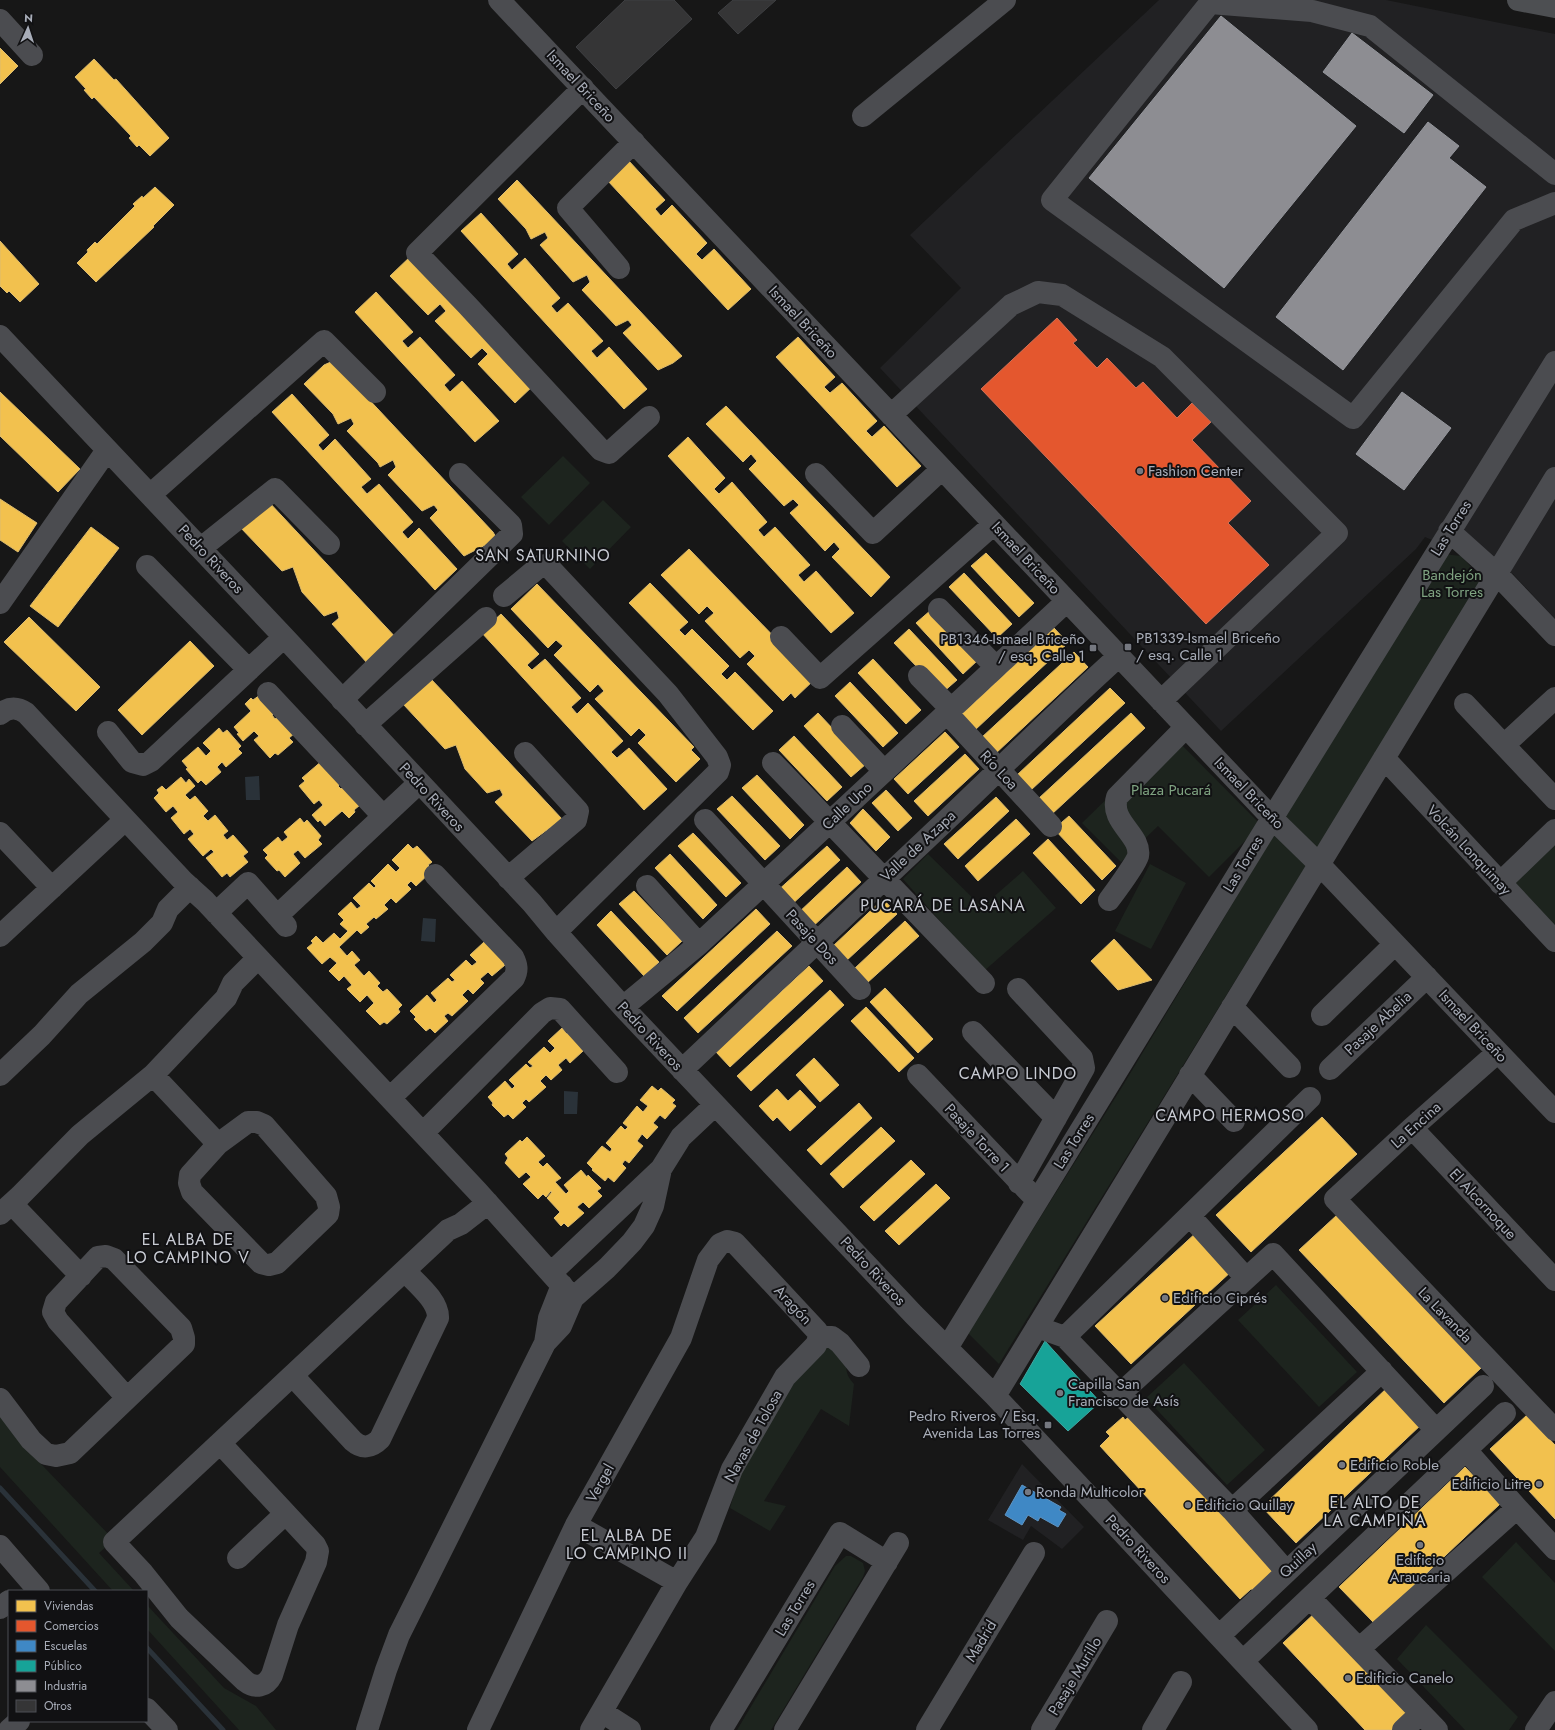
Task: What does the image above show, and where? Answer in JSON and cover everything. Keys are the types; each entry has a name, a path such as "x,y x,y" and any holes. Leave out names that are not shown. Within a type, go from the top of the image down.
{"main road":[{"path":"1518,0 1555,7"}],"street":[{"name":"Ismael Briceño","path":"500,0 1272,818 1319,864 1555,1112"},
{"path":"863,116 1005,0"},
{"path":"1555,174 1370,26 1312,11 1211,1 1052,200 1353,418 1514,220 1555,203"},
{"path":"0,20 32,55"},
{"path":"583,88 417,253 468,305 601,450 609,453 649,417"},
{"path":"619,268 568,208 634,142"},
{"path":"891,415 1011,305 1038,292 1062,295 1162,357 1337,533 1161,701"},
{"name":"Pedro Riveros","path":"0,336 366,725 508,878 623,1007 682,1070 994,1396 1307,1730"},
{"path":"150,495 324,341 375,392"},
{"name":"Las Torres","path":"947,1348 1272,818 1555,362"},
{"path":"0,603 107,450"},
{"path":"816,474 873,533 942,469"},
{"path":"342,700 512,534 511,525 460,474"},
{"path":"994,1396 1555,478"},
{"path":"201,548 275,489 329,544"},
{"path":"781,637 820,678 994,524"},
{"path":"1449,531 1497,574 1555,635"},
{"path":"147,566 250,670"},
{"path":"504,596 540,566 547,566 668,694 717,757 720,765 718,772 556,932"},
{"name":"Calle Uno","path":"623,1007 699,944 1067,601"},
{"path":"939,608 996,667"},
{"path":"366,725 486,618"},
{"path":"108,732 132,762 143,765 151,761 284,637"},
{"name":"Valle de Azapa","path":"682,1070 816,941 999,770 1051,718 1119,656"},
{"name":"Río Loa","path":"919,676 999,770 1051,826"},
{"path":"268,693 383,816"},
{"path":"1504,745 1555,698"},
{"path":"1465,704 1555,799"},
{"path":"0,714 12,708 26,713 126,820 264,963 483,1197 562,1285"},
{"path":"842,726 884,771"},
{"path":"1109,900 1138,857 1137,845 1116,812 1115,804 1117,797 1186,727"},
{"path":"508,878 576,820 578,811 525,753"},
{"name":"Volcán Lonquimay","path":"1384,758 1555,941"},
{"path":"773,763 984,983"},
{"path":"216,913 248,883 282,921 383,816 419,783"},
{"path":"0,936 126,820"},
{"name":"Pasaje Dos","path":"705,820 860,989"},
{"path":"1500,883 1555,830"},
{"path":"0,833 52,888"},
{"path":"390,1098 514,978 517,973 517,965 513,957 435,875"},
{"path":"647,886 699,944"},
{"path":"0,1075 42,1035 80,994 128,955 162,923 176,918 195,892"},
{"path":"1322,1015 1395,944"},
{"path":"81,1276 6,1209 80,1134 152,1075 226,998 246,988 264,963"},
{"name":"Pasaje Abelia","path":"1330,1069 1426,977"},
{"path":"1018,989 1082,1058 1084,1068 1019,1183"},
{"path":"1232,1007 1290,1067"},
{"path":"422,1133 542,1013 550,1008 560,1009 617,1072"},
{"path":"973,1032 1056,1118"},
{"name":"La Encina","path":"1335,1199 1498,1052"},
{"name":"Pasaje Torre 1","path":"918,1074 1019,1183 1038,1200"},
{"path":"152,1075 218,1144"},
{"path":"1190,1075 1234,1121"},
{"path":"1066,1337 1310,1098"},
{"path":"367,1730 399,1635 545,1343 561,1326 562,1285 580,1246 661,1169 681,1137 715,1105"},
{"path":"248,1122 257,1122 264,1125 326,1196 329,1207 328,1214 277,1263 269,1265 261,1263 192,1192 189,1183 190,1175 218,1144 248,1122"},
{"name":"El Alcornoque","path":"1412,1128 1555,1280"},
{"path":"562,1285 602,1273 632,1242 644,1226 653,1206 661,1169"},
{"path":"221,1444 315,1545 318,1551 318,1556 290,1619 270,1680 260,1686 254,1686 245,1681 208,1644 179,1618 143,1573 114,1542 221,1444 448,1230 454,1214 483,1197"},
{"name":"La Lavanda","path":"1335,1199 1555,1430"},
{"path":"1190,1216 1246,1278"},
{"name":"Aragón","path":"727,1241 735,1243 817,1331 819,1337 832,1337 840,1343 859,1366"},
{"name":"Vergel","path":"478,1730 576,1525 681,1338 708,1260 720,1244 727,1241"},
{"path":"580,1246 592,1255 598,1262 602,1273"},
{"path":"1120,1394 1273,1254 1436,1430"},
{"path":"0,1399 31,1440 46,1454 56,1456 70,1454 184,1344 181,1328 114,1259 106,1256 98,1257 56,1302 53,1312 58,1321 128,1398"},
{"path":"293,1376 357,1445 367,1447 376,1443 380,1439 438,1318 438,1313 433,1302 405,1271"},
{"path":"1037,1327 1066,1337 1232,1510 1286,1571"},
{"name":"Navas de Tolosa","path":"596,1721 677,1582 706,1537 732,1469 785,1377 816,1345 819,1337"},
{"path":"1232,1510 1382,1371"},
{"name":"Quillay","path":"1219,1636 1483,1386"},
{"path":"1243,1661 1505,1413"},
{"path":"1466,1450 1555,1549"},
{"path":"1360,1648 1517,1508"},
{"path":"238,1558 285,1514"},
{"path":"576,1525 677,1582"},
{"name":"Las Torres","path":"721,1730 840,1534 887,1562"},
{"path":"785,1730 898,1543"},
{"path":"0,1546 30,1588"},
{"name":"Madrid","path":"927,1730 1034,1553"},
{"path":"1310,1598 1360,1648 1437,1730"},
{"path":"0,1608 8,1601"},
{"name":"Pasaje Murillo","path":"1042,1730 1107,1621"},
{"path":"1153,1730 1181,1682"},
{"path":"1536,1730 1555,1702"},
{"path":"148,1710 164,1729"},
{"path":"1403,1730 1421,1712"},
{"path":"596,1721 630,1730"},
{"path":"9,1730 18,1722"}],"shaded area":[{"path":"1159,0 1386,0 1555,34 1555,619 1513,574 1425,537 1416,549 1221,731 880,368 961,288 910,235"},
{"path":"259,776 260,800 246,800 245,777"},
{"path":"423,918 436,919 435,942 421,941"},
{"path":"564,1091 578,1092 577,1114 564,1114"},
{"name":"Ronda Multicolor","path":"1022,1464 1084,1527 1062,1549 1031,1526 1023,1540 988,1520"}],"green space":[{"path":"563,456 590,483 549,525 521,497"},
{"path":"603,500 631,527 590,569 562,541"},
{"name":"Bandejón Las Torres","path":"1443,554 1461,556 1472,568 1481,582 999,1364 968,1333 1122,1087"},
{"name":"Plaza Pucará","path":"1172,735 1261,825 1209,877 1158,826 1121,862 1082,823"},
{"path":"1555,843 1555,924 1554,925 1513,883"},
{"path":"928,854 982,907 1023,871 1056,908 984,971 903,879"},
{"path":"1150,864 1186,883 1151,949 1115,931"},
{"path":"1276,1285 1357,1372 1319,1407 1238,1320"},
{"path":"830,1344 847,1360 847,1373 854,1384 849,1426 821,1409 764,1501 786,1506 770,1531 730,1508 741,1470 786,1392"},
{"path":"1184,1363 1265,1450 1227,1485 1146,1398"},
{"path":"0,1407 20,1442 114,1540 99,1553 133,1590 112,1590 0,1467"},
{"path":"1516,1542 1555,1583 1555,1651 1482,1577"},
{"path":"846,1556 851,1556 863,1563 865,1571 863,1577 771,1730 737,1730 835,1566"},
{"path":"148,1606 224,1688 256,1706 276,1730 239,1730 148,1630"},
{"path":"1426,1625 1518,1717 1509,1730 1465,1730 1397,1659"}],"building: Viviendas":[{"path":"0,48 18,66 0,84"},
{"path":"94,59 114,80 116,79 169,138 150,156 139,145 137,147 129,138 131,136 94,97 92,99 84,90 86,89 75,77"},
{"path":"628,160 665,200 655,209 661,216 672,205 707,243 696,254 702,260 714,249 751,289 728,310 607,180"},
{"path":"517,180 682,356 673,363 658,370 623,333 632,325 628,320 616,326 582,290 590,282 587,275 573,282 540,245 548,238 545,232 531,239 526,229 498,199"},
{"path":"155,187 174,205 153,226 154,227 96,282 77,263 95,242 97,244 135,206 133,204 142,196 143,198"},
{"path":"481,213 518,254 507,264 512,270 525,258 560,298 551,306 557,313 568,303 603,341 591,351 597,358 609,347 647,389 624,409 461,231"},
{"path":"0,241 39,284 20,302 9,291 7,293 0,286"},
{"path":"413,254 536,383 515,403 478,364 488,354 482,348 471,358 435,321 446,311 440,304 428,315 390,276"},
{"path":"376,292 413,332 402,341 408,348 420,337 455,375 444,385 450,392 462,381 499,421 475,442 355,312"},
{"path":"798,337 835,377 824,387 830,393 842,383 877,421 866,431 872,437 884,426 921,466 897,487 776,357"},
{"path":"333,361 493,532 497,539 464,556 430,518 438,510 434,505 422,511 388,475 396,467 393,460 380,467 378,463 347,431 354,424 351,418 338,424 333,414 304,384 324,365"},
{"path":"0,392 80,469 58,492 0,436"},
{"path":"292,394 329,435 318,445 323,451 335,439 371,479 361,487 367,494 379,484 413,522 402,532 408,539 419,528 457,569 435,590 272,412"},
{"path":"726,406 890,577 871,597 832,557 840,549 834,542 825,551 790,513 799,505 793,499 784,506 749,469 757,461 751,454 743,462 706,424"},
{"path":"688,437 725,478 714,489 719,494 732,482 767,522 758,530 764,537 775,527 810,565 798,575 804,582 816,571 854,613 831,633 668,456"},
{"path":"0,499 37,523 18,552 0,540"},
{"path":"267,500 399,641 368,664 332,624 339,618 337,611 324,616 302,592 293,567 282,571 239,526"},
{"path":"91,527 119,548 58,627 30,606"},
{"path":"689,549 815,679 795,698 791,693 783,701 747,664 755,656 749,650 740,658 705,621 714,613 707,606 699,614 661,575"},
{"path":"986,553 1034,603 1019,617 971,566"},
{"path":"964,573 1012,624 997,638 949,587"},
{"path":"650,583 688,622 679,630 685,636 692,629 729,666 721,674 727,680 735,672 773,711 753,730 629,603"},
{"path":"537,584 694,747 691,750 700,759 676,782 638,743 646,735 639,728 631,736 595,699 604,691 598,684 590,692 554,655 563,646 556,640 548,648 511,609"},
{"path":"931,610 978,660 963,674 916,623"},
{"path":"501,614 539,654 527,665 532,670 545,659 581,698 571,707 577,714 588,703 623,741 611,752 617,758 629,748 667,789 644,810 481,632"},
{"path":"29,617 100,687 76,711 4,642"},
{"path":"1054,628 1068,643 975,730 961,715"},
{"path":"909,629 957,680 942,693 894,643"},
{"path":"190,641 214,666 142,735 118,710"},
{"path":"1074,652 1088,667 995,754 981,738"},
{"path":"873,659 921,710 906,724 858,673"},
{"path":"430,678 562,819 532,841 495,802 503,795 500,789 487,793 465,769 456,745 445,749 403,704"},
{"path":"850,682 898,733 883,747 835,696"},
{"path":"1110,688 1125,703 1031,790 1017,775"},
{"path":"260,695 275,712 272,715 275,719 279,716 295,733 289,738 293,742 278,755 275,753 270,758 254,740 259,736 254,731 243,741 237,734 239,733 234,727 251,711 245,704 251,698 253,700"},
{"path":"818,713 866,764 851,777 804,726"},
{"path":"1131,713 1145,728 1052,814 1038,799"},
{"path":"219,728 223,733 227,730 241,746 238,749 242,753 226,767 222,762 217,767 221,772 206,785 201,780 198,783 186,769 188,768 182,761 198,747 206,756 211,751 203,743"},
{"path":"945,732 959,747 908,794 894,779"},
{"path":"794,736 842,787 827,801 779,750"},
{"path":"965,754 979,769 928,816 914,801"},
{"path":"323,760 342,782 338,786 341,789 344,786 360,805 354,810 355,812 349,818 342,811 325,826 320,820 318,822 312,815 323,805 319,800 314,804 299,786 305,781 302,778"},
{"path":"757,775 804,825 790,839 742,788"},
{"path":"181,777 186,783 189,779 195,786 185,795 190,800 195,796 208,811 203,816 208,821 215,815 228,831 223,835 227,840 233,835 248,852 243,856 248,862 230,877 227,873 222,877 206,858 214,852 211,849 203,856 188,839 194,834 190,829 184,834 171,818 178,812 173,806 166,812 154,798 159,793 157,790 162,786 166,790"},
{"path":"886,790 912,818 898,831 872,803"},
{"path":"732,796 780,846 765,860 717,809"},
{"path":"996,797 1009,811 958,859 944,844"},
{"path":"863,809 890,837 876,851 850,823"},
{"path":"1069,816 1116,866 1102,880 1054,829"},
{"path":"300,818 304,823 307,820 321,836 318,840 322,844 305,858 298,850 293,854 300,863 285,877 265,858 268,855 263,850 278,837 282,842 288,837 284,832"},
{"path":"1016,819 1030,834 978,881 965,866"},
{"path":"693,833 741,883 726,897 678,846"},
{"path":"1048,839 1095,890 1081,904 1033,853"},
{"path":"408,844 413,849 417,846 432,862 428,865 433,870 416,886 411,881 407,885 411,889 396,903 391,898 384,905 388,909 376,919 374,917 366,924 369,927 361,934 357,930 339,947 347,956 352,951 360,960 354,965 364,976 369,971 380,983 377,986 383,992 387,989 402,1005 398,1009 400,1012 387,1024 384,1022 380,1025 366,1011 374,1003 367,995 360,1002 347,989 352,985 344,976 339,981 329,971 337,963 330,957 322,964 307,948 313,943 311,941 316,936 323,943 334,933 340,939 348,931 340,924 344,920 338,914 351,902 357,909 361,906 353,898 369,883 374,888 376,886 371,881 388,864 396,872 400,868 392,860"},
{"path":"827,846 840,860 789,907 775,893"},
{"path":"670,854 717,905 703,919 655,868"},
{"path":"847,867 861,882 810,929 796,915"},
{"path":"634,891 682,941 667,955 619,904"},
{"path":"883,899 897,914 846,961 832,947"},
{"path":"756,909 770,924 677,1011 662,996"},
{"path":"611,911 659,962 644,976 597,925"},
{"path":"905,921 919,936 867,983 854,969"},
{"path":"777,931 792,946 698,1033 684,1018"},
{"path":"1114,939 1152,980 1118,990 1091,961"},
{"path":"484,942 505,958 502,961 505,965 492,976 488,972 480,979 484,983 473,994 468,989 462,995 468,1001 452,1016 448,1013 444,1016 448,1021 435,1033 430,1028 426,1031 414,1019 416,1017 410,1011 427,995 434,1003 437,1000 431,993 448,978 452,982 455,980 450,975 466,960 472,966 477,962 470,955"},
{"path":"809,966 823,981 730,1067 716,1052"},
{"path":"885,988 933,1039 918,1053 870,1002"},
{"path":"830,990 844,1005 751,1091 737,1076"},
{"path":"866,1007 914,1058 899,1072 851,1021"},
{"path":"562,1028 567,1034 570,1031 583,1045 580,1047 583,1051 570,1063 566,1058 558,1065 562,1070 551,1080 546,1075 540,1081 546,1087 529,1102 526,1099 522,1103 526,1107 513,1119 508,1114 504,1117 492,1105 493,1103 488,1097 505,1081 512,1089 515,1086 509,1080 526,1064 530,1068 533,1066 528,1062 544,1047 550,1053 555,1048 548,1041"},
{"path":"814,1058 839,1085 820,1102 796,1075"},
{"path":"652,1086 658,1091 661,1088 675,1100 672,1103 676,1106 665,1119 660,1115 653,1123 658,1127 647,1139 642,1134 637,1141 643,1146 629,1163 625,1160 622,1164 626,1168 614,1182 608,1177 605,1181 592,1170 593,1169 587,1163 602,1146 610,1152 612,1149 606,1143 621,1126 625,1130 628,1127 623,1123 637,1106 643,1112 648,1106 640,1100"},
{"path":"777,1089 788,1101 800,1090 816,1107 790,1131 777,1117 773,1121 759,1106"},
{"path":"859,1103 872,1118 821,1165 807,1150"},
{"path":"1322,1117 1357,1154 1251,1252 1216,1215"},
{"path":"881,1127 895,1141 843,1188 830,1174"},
{"path":"527,1137 545,1156 538,1162 543,1167 547,1163 561,1178 555,1182 566,1194 569,1191 564,1185 581,1170 601,1188 597,1191 602,1196 589,1208 583,1202 577,1207 584,1213 568,1227 564,1223 561,1226 554,1218 560,1212 547,1198 552,1192 551,1191 546,1197 543,1194 538,1199 523,1184 531,1177 526,1172 519,1178 505,1163 508,1158 505,1154 520,1140 522,1142"},
{"path":"911,1160 925,1174 874,1221 860,1207"},
{"path":"936,1184 950,1198 899,1245 885,1231"},
{"path":"1337,1215 1481,1368 1444,1403 1299,1250"},
{"name":"Edificio Ciprés","path":"1198,1231 1234,1269 1131,1364 1095,1326"},
{"name":"Edificio Roble","path":"1388,1387 1423,1423 1296,1543 1262,1507"},
{"name":"Edificio Quillay","path":"1135,1412 1278,1564 1255,1590 1251,1589 1240,1599 1100,1446 1110,1436 1106,1432 1123,1417 1125,1420"},
{"name":"Edificio Litre","path":"1527,1415 1555,1445 1555,1519 1490,1449"},
{"name":"Edificio Araucaria","path":"1465,1467 1500,1504 1374,1623 1339,1587"},
{"name":"Edificio Canelo","path":"1318,1610 1414,1713 1395,1730 1365,1730 1283,1643"}],"building: Comercios":[{"name":"Fashion Center","path":"1057,318 1077,340 1073,343 1097,368 1107,358 1136,388 1143,382 1177,418 1192,403 1211,422 1192,440 1251,501 1228,523 1269,565 1206,624 981,389"}],"building: Escuelas":[{"path":"1022,1485 1061,1507 1059,1510 1066,1514 1058,1527 1040,1517 1038,1521 1028,1515 1022,1525 1005,1515"}],"building: Público":[{"name":"Capilla San Francisco de Asís","path":"1045,1341 1100,1402 1068,1431 1020,1384"}],"building: Industria":[{"path":"1221,16 1356,126 1224,288 1089,178"},
{"path":"1352,33 1433,95 1404,133 1323,72"},
{"path":"1428,122 1459,146 1449,158 1486,187 1343,370 1276,317"},
{"path":"1402,392 1451,428 1404,490 1356,454"}],"building: Otros":[{"path":"625,0 674,0 692,19 616,89 576,47"},
{"path":"733,0 776,0 738,34 718,13"}],"waterway":[{"path":"0,1488 94,1590"},
{"path":"148,1649 223,1730"}],"place":[{"name":"Fashion Center","path":"1140,471"},
{"name":"PB1339-Ismael Briceño / esq. Calle 1","path":"1128,647"},
{"name":"PB1346-Ismael Briceño / esq. Calle 1","path":"1093,648"},
{"name":"Edificio Ciprés","path":"1165,1298"},
{"name":"Capilla San Francisco de Asís","path":"1060,1393"},
{"name":"Pedro Riveros / Esq. Avenida Las Torres","path":"1048,1425"},
{"name":"Edificio Roble","path":"1342,1465"},
{"name":"Edificio Litre","path":"1539,1484"},
{"name":"Ronda Multicolor","path":"1028,1492"},
{"name":"Edificio Quillay","path":"1188,1505"},
{"name":"Edificio Araucaria","path":"1420,1545"},
{"name":"Edificio Canelo","path":"1348,1678"}],"district":[{"name":"SAN SATURNINO","path":"543,555"},
{"name":"PUCARÁ DE LASANA","path":"943,905"},
{"name":"CAMPO LINDO","path":"1018,1073"},
{"name":"CAMPO HERMOSO","path":"1230,1115"},
{"name":"EL ALBA DE LO CAMPINO V","path":"188,1248"},
{"name":"EL ALTO DE LA CAMPIÑA","path":"1375,1511"},
{"name":"EL ALBA DE LO CAMPINO II","path":"627,1544"}]}
